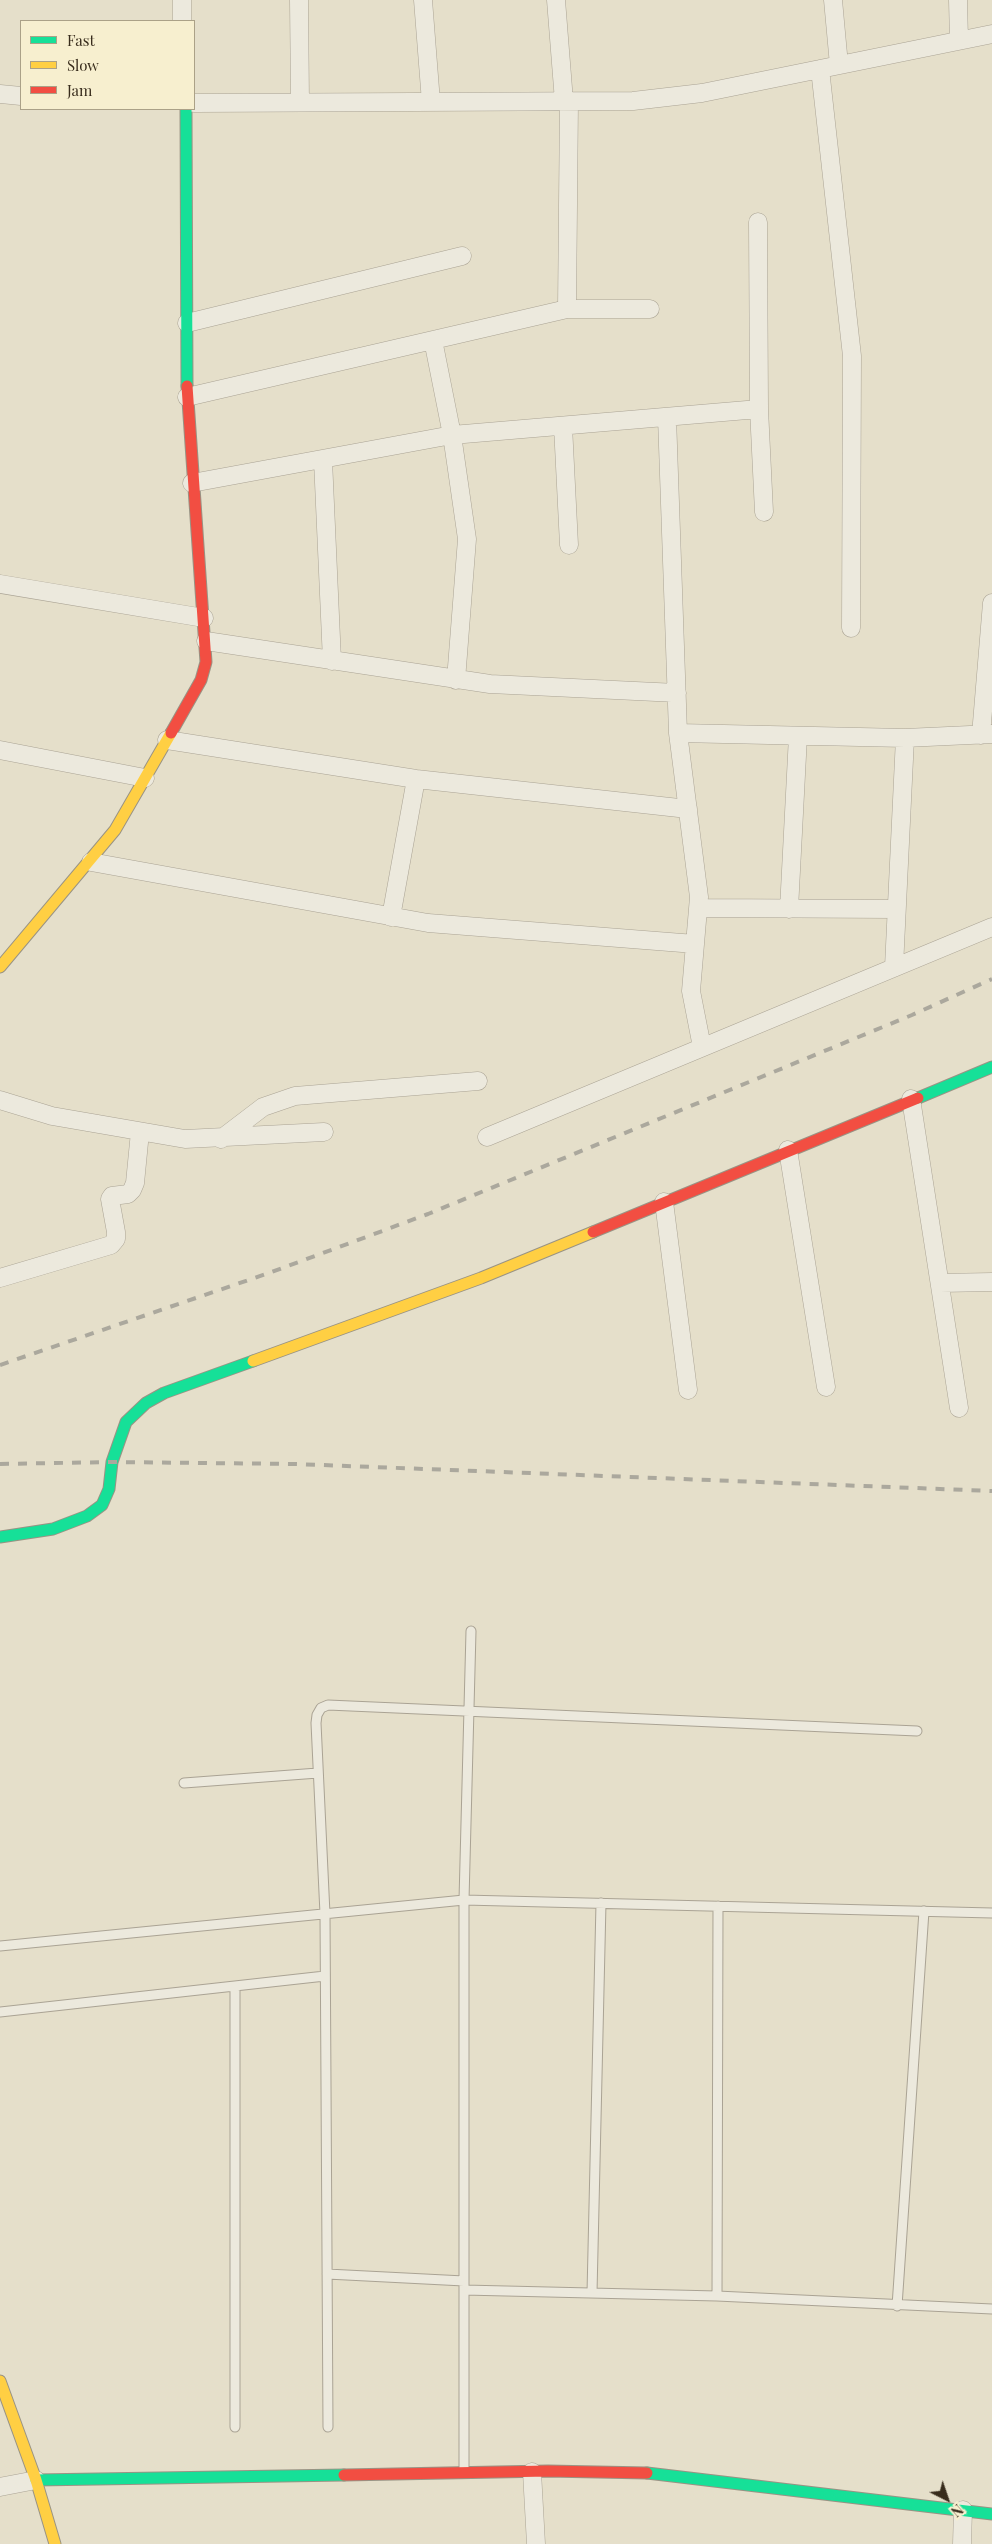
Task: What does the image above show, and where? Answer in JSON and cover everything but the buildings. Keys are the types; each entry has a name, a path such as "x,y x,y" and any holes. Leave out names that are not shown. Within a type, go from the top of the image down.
{"street":[{"path":"182,0 182,20"},
{"path":"299,0 300,102"},
{"path":"423,0 430,102"},
{"path":"556,0 566,101 567,309"},
{"path":"833,0 839,65"},
{"path":"958,0 959,40"},
{"path":"195,103 633,101 702,93 992,34"},
{"path":"820,69 852,356 851,628"},
{"path":"0,94 20,96"},
{"path":"0,967 91,862 115,830 201,680 206,662 206,641 192,484 187,397 186,110"},
{"path":"758,222 759,409 764,512"},
{"path":"187,323 462,256"},
{"path":"187,397 567,309 650,309"},
{"path":"433,340 452,436 467,539 456,680"},
{"path":"192,484 452,436 759,409"},
{"path":"667,417 678,733 698,908 691,991 702,1047"},
{"path":"563,426 569,545"},
{"path":"323,460 332,660"},
{"path":"0,584 204,618"},
{"path":"678,733 905,738 987,734 992,602"},
{"path":"206,641 456,680 534,687 677,693"},
{"path":"789,909 798,736"},
{"path":"894,967 895,909 905,738"},
{"path":"167,740 416,779 688,809"},
{"path":"0,750 146,778"},
{"path":"391,917 416,779"},
{"path":"91,862 437,924 695,944"},
{"path":"698,908 895,909"},
{"path":"487,1136 992,927"},
{"path":"0,1536 53,1529 87,1516 102,1505 109,1489 112,1462 126,1422 146,1403 164,1393 480,1278 587,1236 788,1150 992,1067"},
{"path":"221,1139 263,1107 278,1100 295,1096 478,1081"},
{"path":"911,1099 959,1408"},
{"path":"0,1100 52,1116 186,1139 221,1139 324,1132"},
{"path":"0,1278 111,1245 116,1232 110,1199 112,1196 128,1194 132,1190 135,1183 140,1132"},
{"path":"788,1150 826,1387"},
{"path":"664,1202 688,1390"},
{"path":"940,1283 992,1282"},
{"path":"0,2381 36,2480 56,2544"},
{"path":"532,2472 536,2544"},
{"path":"0,2487 36,2480 532,2472 651,2474 992,2514"},
{"path":"962,2544 963,2510"}],"lane":[{"path":"464,2473 464,1900 471,1632"},
{"path":"328,2427 325,1914 317,1715 321,1708 328,1705 469,1713 917,1731"},
{"path":"184,1783 318,1773"},
{"path":"0,1946 464,1900 992,1913"},
{"path":"592,2293 600,1903"},
{"path":"717,2296 718,1906"},
{"path":"897,2306 924,1911"},
{"path":"0,2012 325,1976"},
{"path":"235,1986 235,2427"},
{"path":"327,2274 592,2293 717,2296 992,2309"}],"railway":[{"path":"0,1365 269,1273 428,1214 912,1015 992,979"},
{"path":"0,1464 112,1462 296,1464 992,1491"}],"traffic: fast":[{"path":"186,110 187,386"},
{"path":"918,1098 992,1067"},
{"path":"0,1537 53,1529 87,1516 102,1505 109,1489 112,1462 126,1422 146,1403 164,1393 253,1361"},
{"path":"647,2473 992,2514"},
{"path":"36,2480 344,2475"}],"traffic: slow":[{"path":"0,967 115,830 171,733"},
{"path":"253,1361 481,1278 593,1232"},
{"path":"0,2381 36,2480 55,2544"}],"traffic: jam":[{"path":"171,733 201,680 206,662 187,386"},
{"path":"593,1232 918,1098"},
{"path":"344,2475 548,2471 647,2473"}]}
